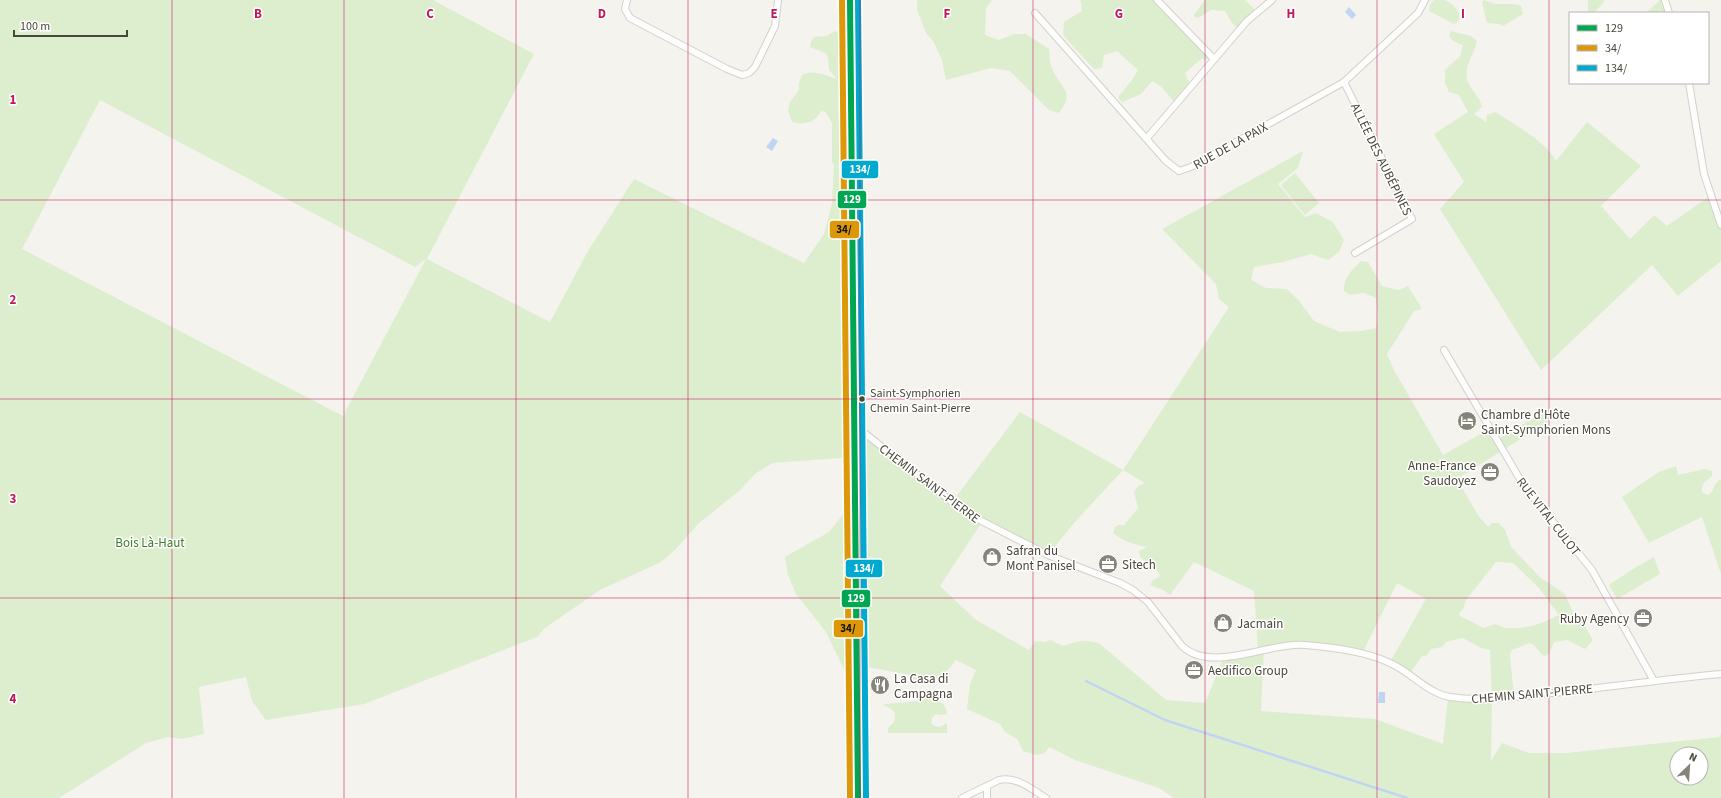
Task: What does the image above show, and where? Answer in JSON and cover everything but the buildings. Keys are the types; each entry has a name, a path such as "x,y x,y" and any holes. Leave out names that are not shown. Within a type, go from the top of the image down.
{"main road":[{"path":"850,0 858,798"}],"street":[{"path":"627,0 624,9 630,18 727,69 742,75 749,73 755,67 775,26 778,0"},
{"path":"1157,0 1214,59"},
{"path":"1147,138 1247,21 1272,0"},
{"name":"RUE DE LA PAIX","path":"1036,13 1166,161 1179,170 1191,167 1344,82 1418,13 1425,0"},
{"path":"1665,0 1669,12"},
{"name":"ALLÉE DES AUBÉPINES","path":"1344,82 1412,219 1355,253"},
{"path":"1689,84 1704,174 1721,225"},
{"name":"RUE VITAL CULOT","path":"1444,350 1524,486 1592,570 1654,681"},
{"name":"CHEMIN SAINT-PIERRE","path":"854,428 862,431 966,513 1048,555 1120,583 1133,590 1148,602 1182,646 1186,650 1197,655 1216,658 1294,644 1332,648 1362,654 1390,662 1438,693 1464,699 1501,698 1721,674"},
{"path":"962,798 999,780 1012,779 1046,798"},
{"path":"987,786 987,798"}],"green space":[{"name":"Bois Là-Haut","path":"0,0 433,0 534,54 427,259 550,322 588,251 634,179 804,263 824,234 832,203 834,164 832,163 832,123 826,112 821,111 813,121 805,123 792,122 788,111 790,102 799,90 799,83 802,75 807,73 824,74 837,79 829,70 828,57 825,53 810,47 812,40 815,37 826,36 836,31 848,37 843,150 852,149 854,428 952,502 1020,412 1123,470 1229,307 1219,299 1216,284 1162,229 1303,151 1298,168 1278,184 1305,217 1316,213 1333,222 1344,240 1339,252 1328,260 1311,254 1283,262 1254,267 1251,280 1266,288 1287,289 1300,302 1314,321 1340,332 1361,331 1376,328 1378,315 1376,298 1364,293 1350,295 1344,291 1347,278 1351,271 1361,261 1368,262 1382,286 1399,290 1408,286 1422,309 1414,311 1387,354 1394,370 1443,455 1489,429 1496,440 1543,412 1548,422 1457,479 1478,515 1488,527 1492,523 1499,523 1505,530 1511,547 1541,578 1565,594 1576,619 1582,621 1593,640 1585,649 1567,640 1554,642 1549,654 1544,656 1530,643 1512,650 1510,655 1514,697 1492,699 1491,761 1502,743 1529,753 1566,753 1719,737 1721,734 1721,798 1174,798 1159,788 1075,760 1049,747 1045,753 1037,755 1023,751 1017,739 1005,732 1000,724 967,709 970,684 976,670 956,660 943,674 930,680 916,681 910,675 857,665 857,697 826,632 796,594 788,575 785,557 829,532 855,499 854,457 773,463 756,473 739,491 699,523 676,549 661,562 600,590 545,628 537,637 364,704 266,720 252,701 246,677 199,687 204,734 182,739 169,737 146,743 59,798 0,798","holes":["100,100 415,267 426,259 343,416 22,249","1123,470 1145,483 1138,486 1134,492 1138,508 1124,525 1118,525 1115,527 1113,533 1129,542 1147,547 1139,551 1140,557 1158,572 1160,576 1153,580 1150,585 1165,591 1170,595 1194,562 1254,591 1258,651 1224,657 1205,703 1166,700 1100,644 1094,642 1081,641 1063,646 1050,640 1045,642 1035,641 1029,650 976,620 940,586 982,522 1048,555 1074,523","1496,562 1513,563 1539,588 1559,615 1541,623 1516,628 1506,628 1496,624 1484,628 1460,616 1459,613 1463,609 1466,600","1397,583 1426,599 1390,662 1409,675 1422,656 1426,656 1431,649 1442,647 1446,642 1463,638 1481,648 1490,650 1492,699 1448,697 1443,744 1375,719 1261,711 1264,650 1305,645 1362,654"]},
{"path":"917,0 992,0 986,8 985,35 999,40 1014,34 1026,34 1049,49 1050,62 1054,73 1066,93 1064,105 1059,113 1049,110 1010,71 991,68 946,80 942,60 933,41 926,33 917,10"},
{"path":"1079,0 1157,0 1214,59 1201,59 1185,73 1191,87 1176,104 1161,86 1152,81 1141,94 1122,102 1118,97 1138,70 1117,51 1104,55 1102,68 1094,69 1063,35 1064,22 1082,11 1081,2"},
{"path":"1205,0 1245,0 1257,12 1239,30 1232,23 1225,11 1211,10 1196,18 1194,15"},
{"path":"1434,0 1448,1 1455,7 1459,14 1458,21 1454,24 1429,11 1430,5"},
{"path":"1484,0 1495,4 1515,4 1521,6 1523,14 1503,26 1499,24 1487,23 1482,2"},
{"path":"1588,0 1603,0 1604,2 1595,12 1588,12"},
{"path":"1660,0 1665,0 1669,12 1647,12"},
{"path":"1451,31 1471,36 1477,41 1466,75 1470,86 1479,99 1482,107 1474,114 1486,122 1487,115 1495,112 1537,140 1556,161 1587,122 1641,166 1601,206 1630,239 1654,215 1667,226 1711,195 1721,225 1721,261 1678,296 1652,265 1541,370 1440,209 1464,182 1434,134 1468,112 1459,95 1449,92 1445,83 1445,70 1460,56 1463,45 1451,39 1449,34"},
{"path":"1295,173 1319,203 1305,215 1281,185"},
{"path":"1676,466 1678,475 1705,469 1712,471 1712,476 1704,482 1702,486 1702,492 1707,495 1712,492 1716,483 1721,479 1721,574 1702,517 1649,543 1622,497 1659,472"},
{"path":"1654,557 1660,574 1617,599 1609,585"},
{"path":"930,695 939,700 947,711 947,714 936,714 932,718 931,723 934,726 940,727 947,723 947,733 888,733 888,728 894,722 895,713 890,708 883,705 920,701 925,696"}],"water":[{"path":"1349,7 1356,15 1352,19 1345,12"},
{"path":"773,138 778,141 772,151 766,147"},
{"path":"1379,692 1385,692 1385,703 1378,703"}],"waterway":[{"path":"1086,681 1165,720 1407,798"}],"transit line":[{"name":"34/","path":"842,0 850,798"},
{"name":"129","path":"850,0 858,798"},
{"name":"134/","path":"858,0 866,798"}],"place":[{"name":"Saint-Symphorien Chemin Saint-Pierre","path":"862,399"},
{"name":"Chambre d'Hôte Saint-Symphorien Mons","path":"1467,421"},
{"name":"Anne-France Saudoyez","path":"1490,472"},
{"name":"Safran du Mont Panisel","path":"992,557"},
{"name":"Sitech","path":"1108,564"},
{"name":"Ruby Agency","path":"1643,618"},
{"name":"Jacmain","path":"1223,623"},
{"name":"Aedifico Group","path":"1194,670"},
{"name":"La Casa di Campagna","path":"880,685"}]}
